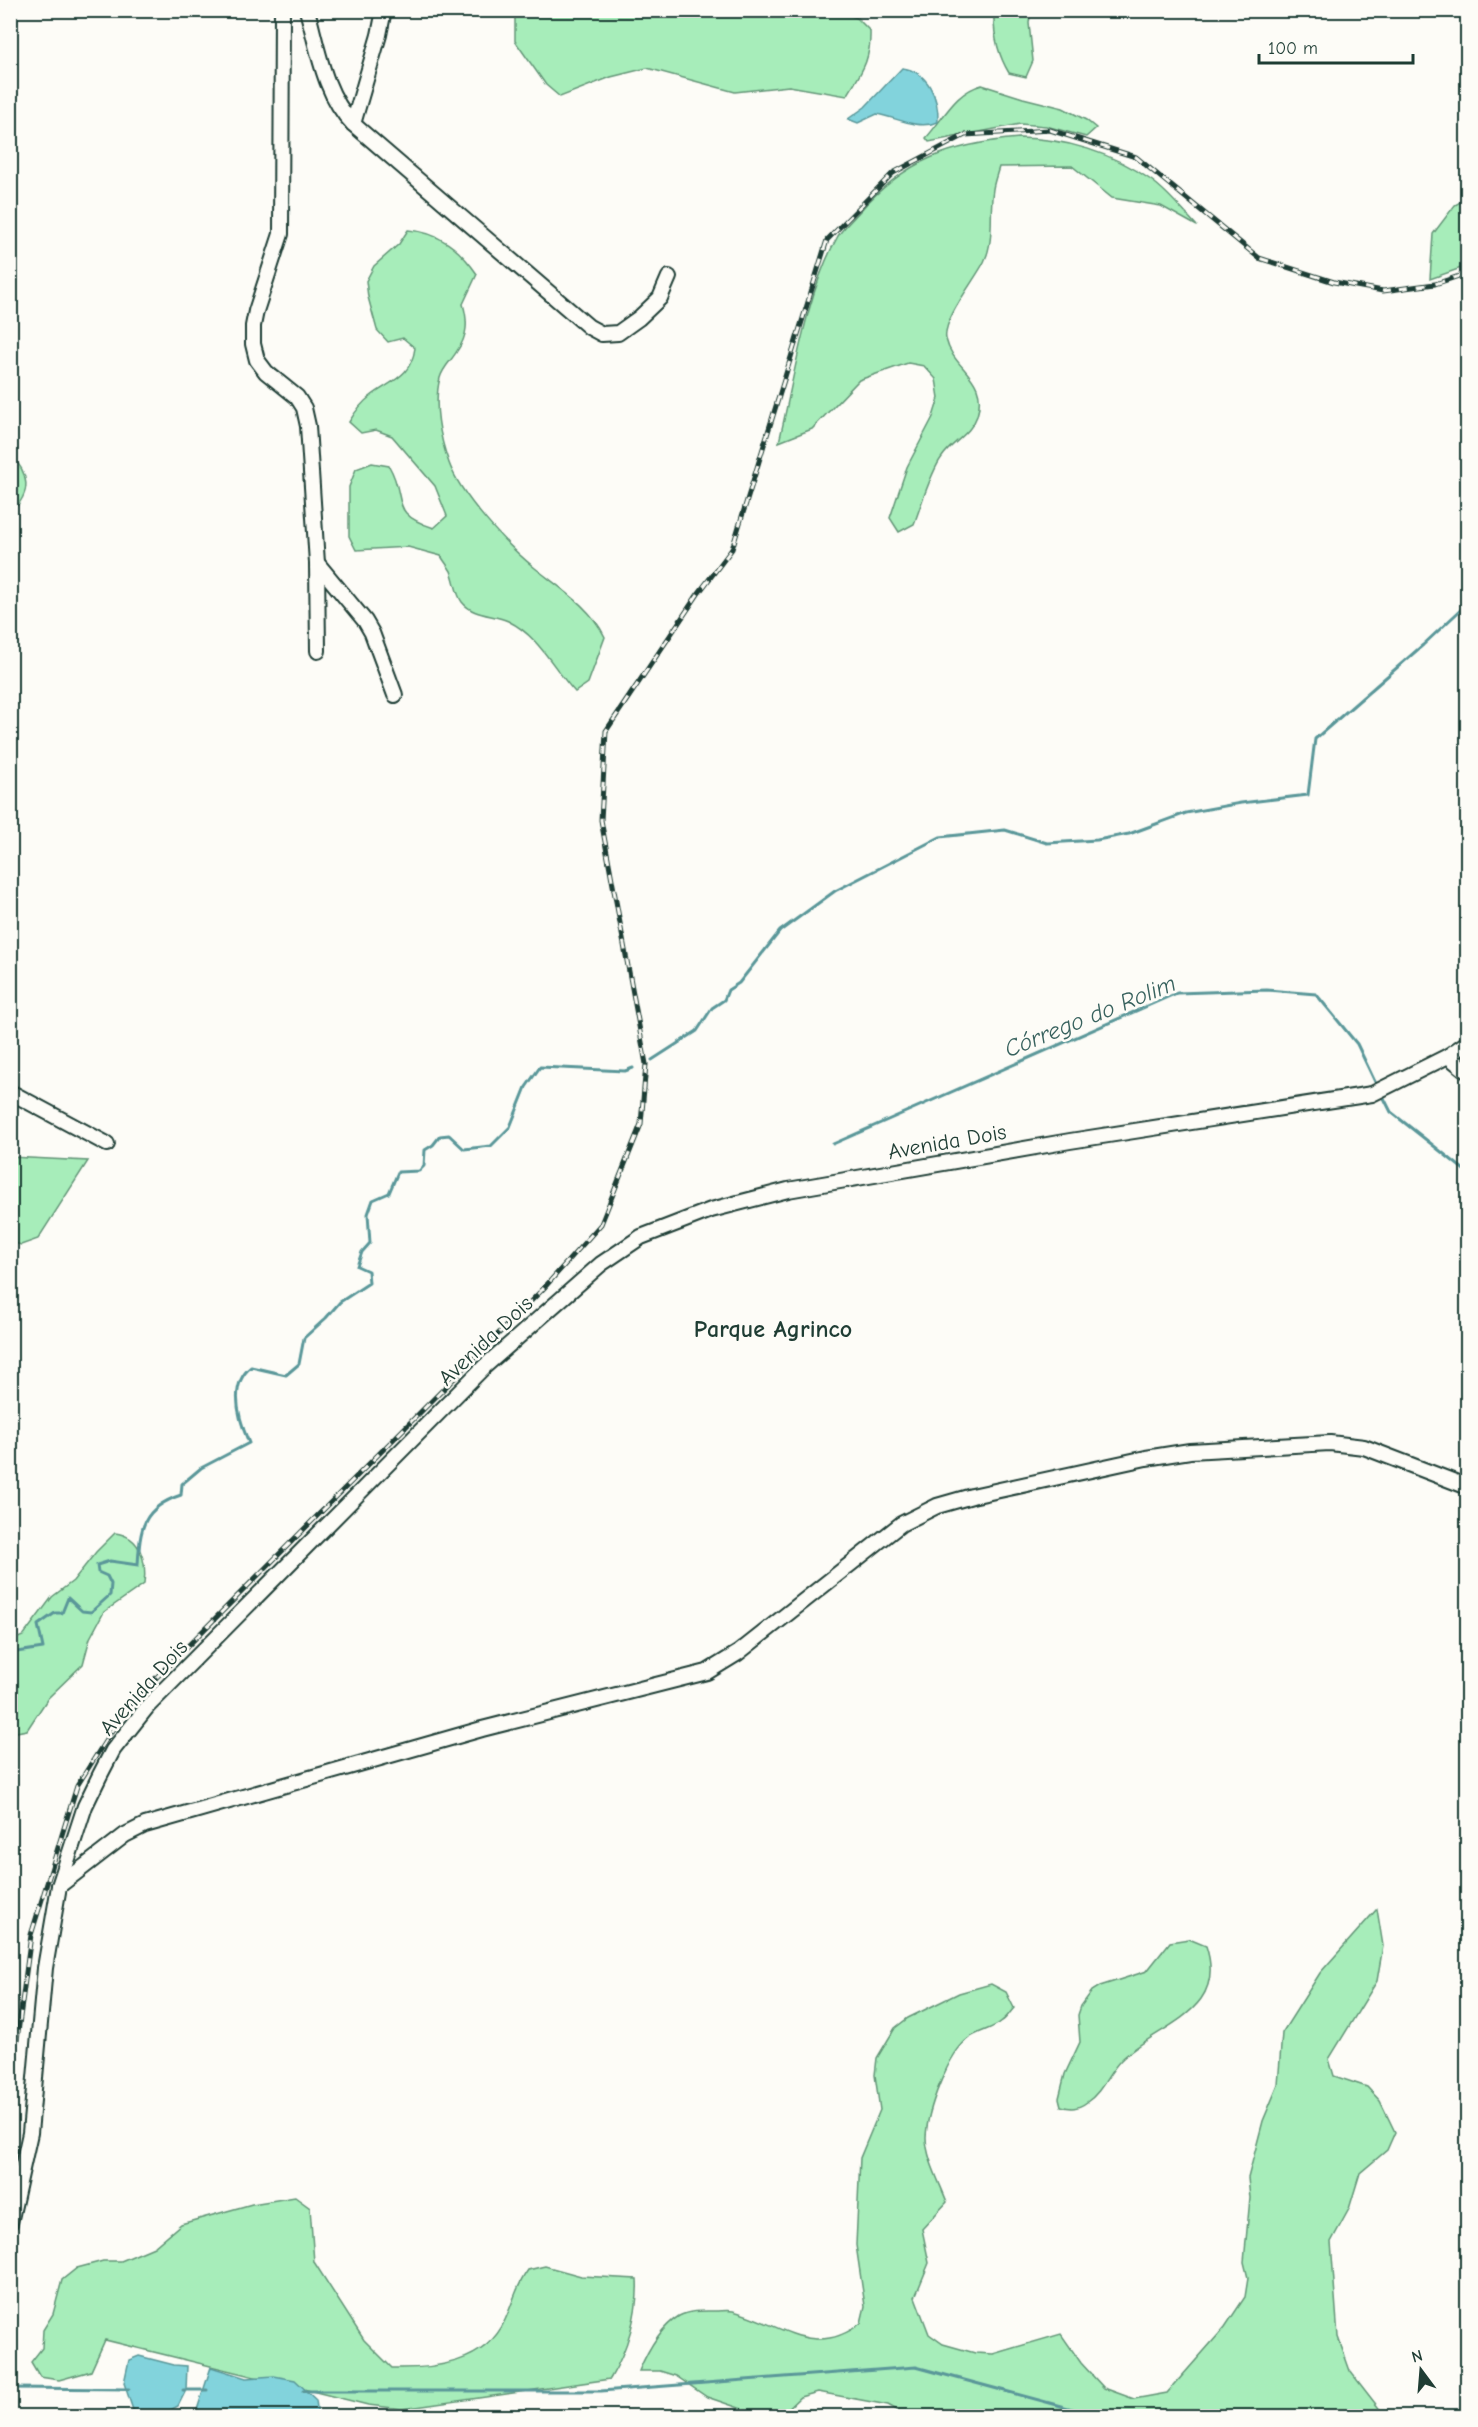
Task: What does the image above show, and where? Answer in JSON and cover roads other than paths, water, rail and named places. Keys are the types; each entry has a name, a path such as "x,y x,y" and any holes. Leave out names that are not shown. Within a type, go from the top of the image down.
{"street":[{"path":"282,10 281,234 256,311 253,344 257,360 266,372 297,397 304,408 308,426 317,563 318,651"},
{"path":"307,10 332,96 340,111 589,327 602,334 618,333 639,318 660,298 669,277"},
{"path":"353,124 384,10"},
{"path":"317,563 365,621 372,633 395,695"},
{"name":"Avenida Dois","path":"10,2223 30,2133 45,1968 59,1886 85,1806 113,1750 148,1706 485,1366 601,1264 641,1237 711,1210 788,1191 1070,1141 1352,1099 1380,1091 1448,1056 1467,1042"},
{"path":"1448,1056 1467,1072"},
{"path":"10,1092 106,1144"},
{"path":"59,1886 125,1835 145,1825 482,1729 707,1672 738,1653 901,1524 937,1506 972,1496 1190,1451 1330,1443 1364,1447 1467,1487"}],"water":[{"path":"902,68 919,74 930,87 934,95 938,122 915,124 877,114 858,123 848,119 865,107"},
{"path":"139,2356 187,2366 186,2390 178,2406 163,2414 145,2416 133,2410 124,2383 129,2360"},
{"path":"211,2367 246,2378 274,2376 295,2380 316,2400 318,2416 195,2416"}],"waterway":[{"path":"652,1060 697,1031 712,1008 724,1000 728,990 739,983 780,931 835,891 940,837 1005,830 1047,843 1097,840 1129,834 1186,813 1241,803 1308,795 1315,739 1468,603"},
{"name":"Córrego do Rolim","path":"833,1144 1177,993 1267,990 1316,994 1357,1044 1377,1086"},
{"path":"10,1653 43,1648 38,1625 55,1613 62,1613 68,1598 82,1611 91,1612 110,1595 111,1584 107,1576 98,1572 97,1565 110,1561 138,1565 142,1530 151,1513 158,1506 181,1495 182,1484 201,1468 249,1443 239,1414 238,1403 240,1383 244,1374 251,1367 286,1375 299,1364 304,1338 340,1302 369,1283 368,1271 357,1266 362,1252 370,1243 368,1214 373,1200 389,1193 398,1172 419,1171 424,1166 425,1150 433,1145 440,1136 449,1135 464,1149 491,1146 510,1127 526,1087 540,1067 625,1071 633,1068"},
{"name":"Córrego do Rolim","path":"1382,1094 1391,1112 1468,1173"},
{"path":"303,2391 601,2391 916,2367 1098,2416"},
{"path":"10,2388 129,2389"},
{"path":"183,2390 207,2390"}],"railway":[{"path":"10,2092 31,1935 77,1786 126,1708 543,1289 601,1224 641,1124 646,1064 601,820 606,731 698,594 732,549 827,240 893,173 965,135 1050,130 1136,157 1259,258 1334,282 1383,291 1435,284 1468,273"}],"district":[{"name":"Parque Agrinco","path":"773,1329"}]}
